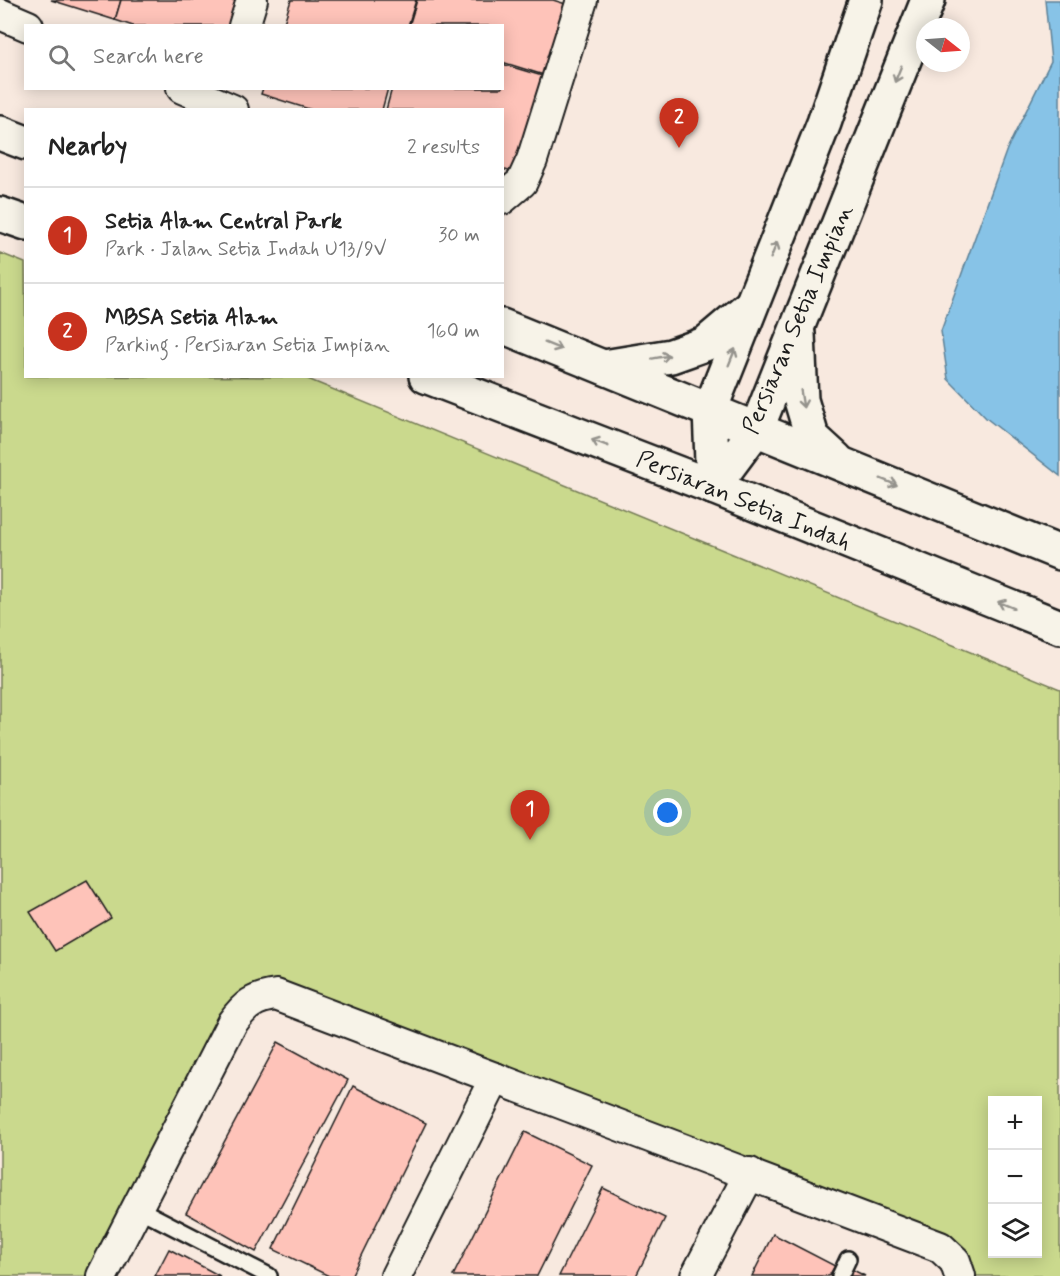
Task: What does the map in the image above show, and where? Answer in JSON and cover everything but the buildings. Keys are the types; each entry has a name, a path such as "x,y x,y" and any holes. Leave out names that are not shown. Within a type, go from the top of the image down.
{"street":[{"path":"245,24 252,0"},
{"path":"504,197 522,182 532,160 582,0"},
{"name":"Persiaran Setia Impian","path":"713,487 710,410 824,123 866,0"},
{"name":"Persiaran Setia Impian","path":"713,487 757,428 798,320 928,0"},
{"path":"0,14 24,24"},
{"path":"189,90 226,101"},
{"path":"0,133 24,141"},
{"path":"0,214 24,222"},
{"path":"604,367 671,356 705,344 753,304"},
{"path":"798,320 801,400 812,436 840,462"},
{"path":"504,327 1060,553"},
{"name":"Persiaran Setia Indah","path":"431,378 713,487 1060,627"},
{"path":"102,1276 232,1023 244,1006 257,998 276,995 940,1247 955,1261 960,1276"},
{"path":"396,1276 495,1078"},
{"path":"696,1276 750,1173"}],"lane":[{"path":"137,1208 268,1276"},
{"path":"840,1276 848,1259"}],"green space":[{"path":"0,253 24,263 24,378 305,378 1060,689 1060,1276 965,1276 959,1259 248,995 98,1276 0,1276"}],"water":[{"path":"1045,0 1060,0 1060,476 986,418 948,379 941,331 1007,149 1051,61"}],"place":[{"name":"MBSA Setia Alam","path":"679,148"},
{"name":"Setia Alam Central Park","path":"530,840"}]}
